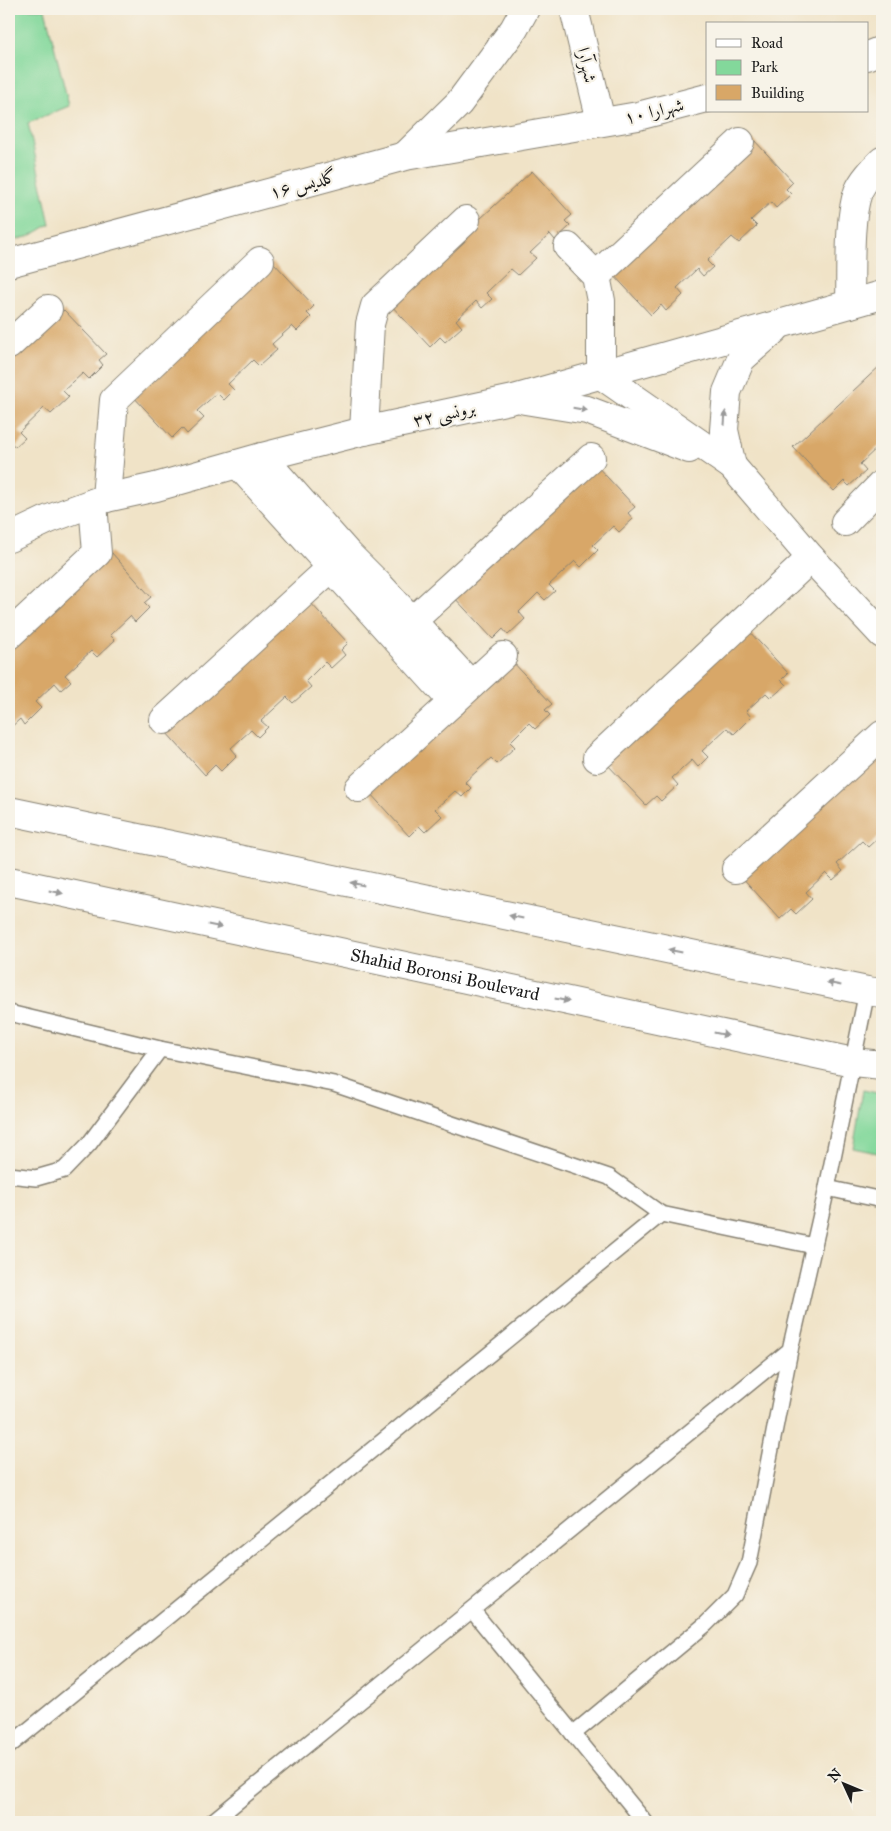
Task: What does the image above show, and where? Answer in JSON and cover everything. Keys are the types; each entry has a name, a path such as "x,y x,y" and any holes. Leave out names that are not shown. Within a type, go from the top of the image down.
{"street":[{"path":"405,156 459,103 514,29 526,9"},
{"name":"شهرآرا","path":"574,9 601,121"},
{"path":"868,56 882,50"},
{"name":"شهرارا ۱۰","path":"601,121 638,116 706,98"},
{"name":"گلدیس ۱۶","path":"9,262 405,156 601,121"},
{"path":"596,276 740,142"},
{"path":"850,304 853,218 858,191 871,171 882,161"},
{"path":"364,431 370,324 375,306 466,220"},
{"path":"568,247 596,276 601,301 601,375 732,466 811,558 882,634"},
{"path":"9,636 97,553 99,501 114,400 260,261"},
{"name":"برونسی ۳۲","path":"9,538 49,519 99,501 364,431 514,399 882,295"},
{"path":"9,345 48,309"},
{"path":"732,466 724,430 727,392 741,359 780,324"},
{"path":"514,399 587,410 732,466"},
{"path":"403,629 591,458"},
{"path":"250,460 462,693"},
{"path":"845,522 882,484"},
{"path":"597,758 811,558"},
{"path":"164,720 339,560"},
{"path":"360,788 502,656"},
{"path":"736,870 882,735"},
{"path":"9,811 875,992"},
{"name":"Shahid Boronsi Boulevard","path":"9,882 853,1062 882,1065"}],"lane":[{"path":"573,1734 706,1624 735,1595 749,1563 790,1350 827,1188 853,1062 875,992"},
{"path":"9,1013 160,1049 334,1084 609,1177 661,1214 814,1246"},
{"path":"9,1175 36,1178 64,1170 89,1144 160,1049"},
{"path":"827,1188 882,1200"},
{"path":"9,1746 661,1214"},
{"path":"212,1822 790,1350"},
{"path":"472,1610 644,1822"}],"green space":[{"path":"9,9 45,9 69,106 28,123 50,224 30,236 9,242"},
{"path":"863,1090 882,1094 882,1154 853,1148"}],"building":[{"path":"753,139 793,182 786,189 791,194 776,208 771,202 751,220 757,226 739,243 732,237 707,261 713,267 703,276 697,269 677,288 683,295 666,311 661,305 651,315 610,271"},
{"path":"532,171 572,215 565,221 570,226 555,240 550,234 530,253 536,258 518,275 511,269 486,293 492,299 482,308 476,301 456,320 462,327 445,342 440,337 430,347 389,303"},
{"path":"273,262 314,306 307,313 311,317 297,331 292,326 272,344 277,350 259,366 253,360 228,384 234,390 224,400 217,393 197,411 204,418 187,434 182,428 172,438 131,394"},
{"path":"64,310 106,354 99,360 103,365 89,379 83,373 63,391 69,397 51,414 44,408 19,432 25,438 15,447 9,440 9,362"},
{"path":"882,364 882,448 880,445 860,464 866,471 849,486 844,481 834,491 793,447"},
{"path":"594,463 635,507 628,513 633,519 619,532 613,526 593,545 598,550 581,567 575,561 549,585 555,591 545,600 538,593 519,612 525,619 508,635 503,629 493,639 452,595"},
{"path":"111,552 151,597 144,603 149,608 135,622 130,616 110,635 115,640 97,657 91,651 65,675 71,681 61,690 55,683 35,702 41,708 24,725 20,719 9,729 9,647"},
{"path":"307,599 348,643 341,650 345,655 331,668 325,662 306,681 311,687 293,703 287,697 261,721 268,727 258,737 251,730 231,748 237,755 221,771 215,765 205,775 165,731"},
{"path":"747,629 788,673 781,680 786,685 771,698 766,693 746,711 751,717 734,734 727,728 702,751 708,757 698,767 692,760 672,778 678,785 661,801 656,796 646,805 605,762"},
{"path":"511,660 552,704 545,710 550,715 535,729 529,723 510,742 515,747 497,764 491,758 465,782 471,788 462,797 455,791 435,809 442,816 425,832 419,826 409,836 369,792"},
{"path":"882,743 882,834 868,847 862,841 837,864 843,871 833,880 826,873 806,892 812,899 796,914 791,909 780,919 740,875"}]}
